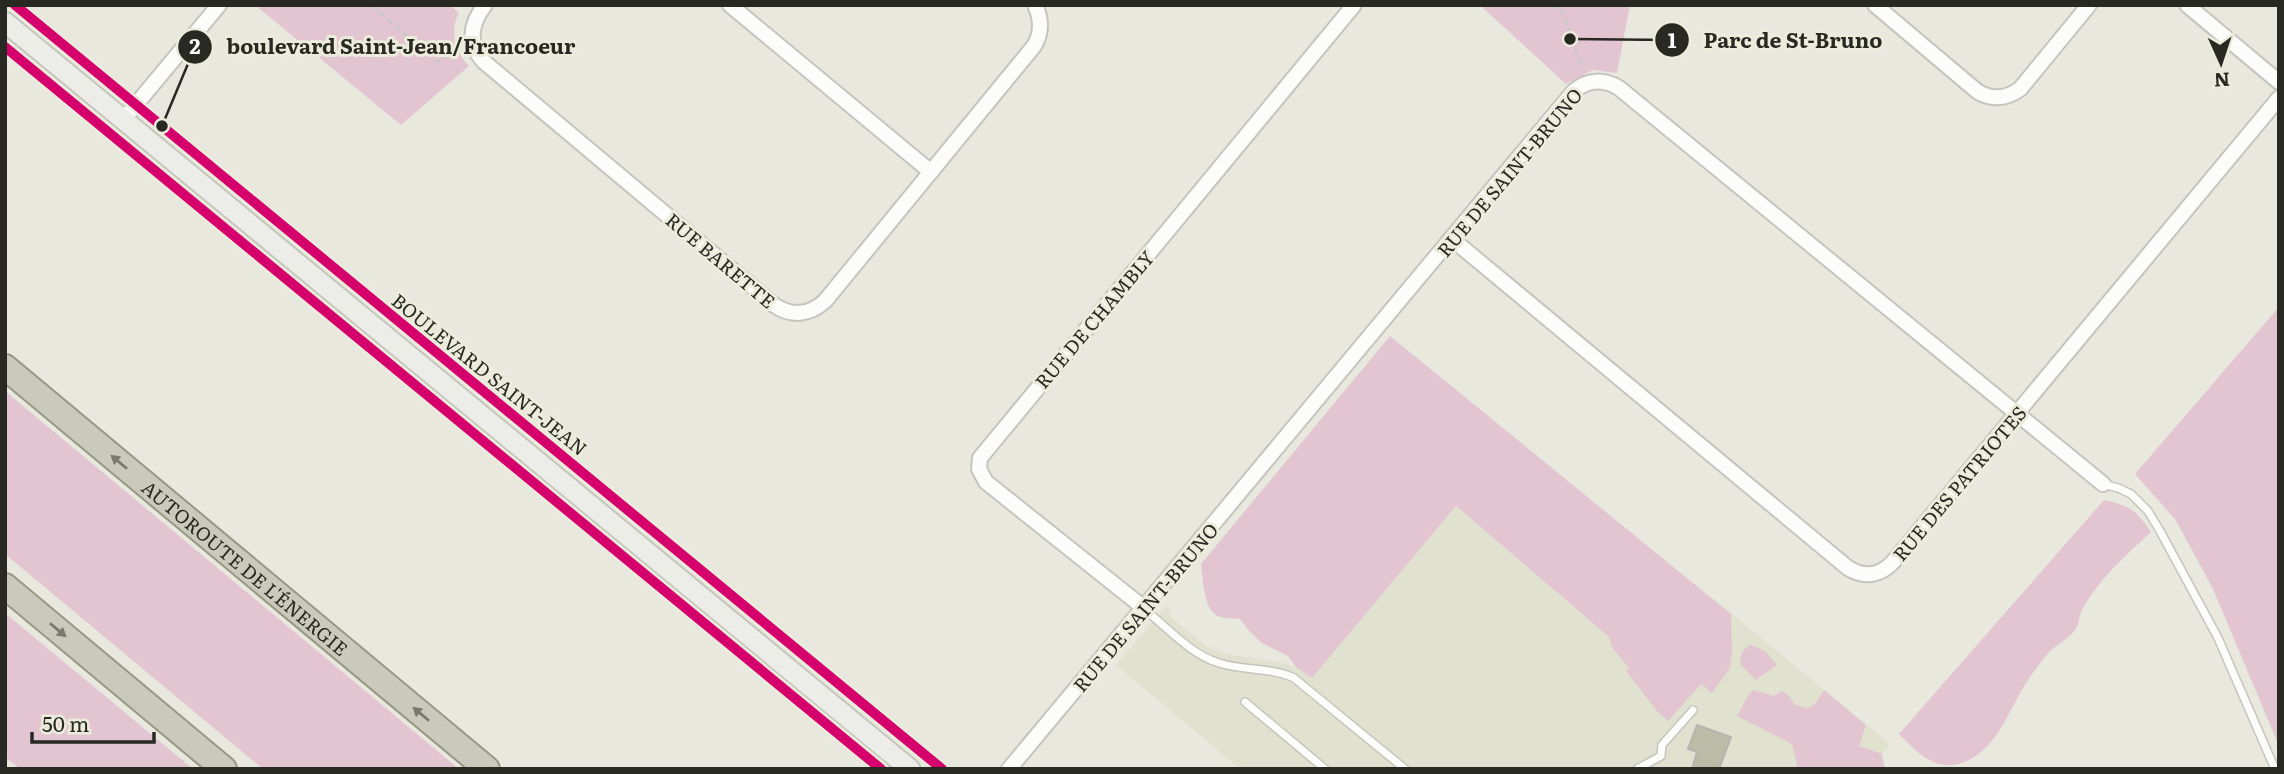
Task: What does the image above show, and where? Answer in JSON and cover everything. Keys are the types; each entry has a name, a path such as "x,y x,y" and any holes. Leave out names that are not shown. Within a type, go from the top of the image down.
{"highway":[{"name":"AUTOROUTE DE L'ÉNERGIE","path":"5,367 483,765"},
{"path":"5,586 224,769"}],"street":[{"path":"123,120 219,5"},
{"path":"473,43 474,22 485,5"},
{"path":"730,5 931,172"},
{"name":"RUE BARETTE","path":"473,43 477,54 485,63 774,305 787,312 808,312 823,303 1034,47 1041,24 1035,5"},
{"name":"RUE DE CHAMBLY","path":"1144,608 986,482 980,472 980,458 1354,5"},
{"path":"1875,5 1978,92 1994,97 2011,95 2020,89 2090,5"},
{"path":"2187,5 2279,82"},
{"name":"BOULEVARD SAINT-JEAN","path":"5,22 910,769"},
{"name":"RUE DE SAINT-BRUNO","path":"1009,769 1574,91 1593,81 1607,82 1619,88 2103,484"},
{"name":"RUE DES PATRIOTES","path":"1452,239 1848,568 1859,574 1878,573 1889,567 2279,98"}],"lane":[{"path":"2103,484 2131,494 2148,511 2218,638 2275,769"},
{"path":"1144,608 1210,660 1294,678 1405,769"},
{"path":"1245,702 1322,768"},
{"path":"1637,769 1661,756 1662,745 1693,710"}],"path":[{"path":"371,5 437,62 473,43"},
{"path":"1550,5 1562,10 1586,78 1593,81"}],"shaded area":[{"path":"255,5 450,5 459,13 454,27 455,41 469,66 401,125"},
{"path":"1485,5 1630,5 1617,73 1593,70 1566,84 1483,8"},
{"path":"2279,307 2279,746 2213,589 2175,519 2135,474"},
{"path":"1390,336 1731,614 1730,668 1712,693 1701,684 1668,721 1626,671 1629,669 1612,647 1609,637 1456,506 1312,678 1296,667 1288,656 1262,643 1240,619 1220,617 1213,612 1205,593 1201,564"},
{"path":"5,391 459,769 263,769 5,554"},
{"path":"2104,500 2132,510 2151,532 2095,590 2081,612 2075,631 2041,661 1988,746 1967,761 1956,764 1937,763 1921,755 1899,734"},
{"path":"1456,506 1648,671 1714,599 1890,744 1869,769 1240,769 1116,665 1168,604 1171,617 1206,646 1227,654 1284,663 1296,667 1312,678"},
{"path":"5,613 193,769 20,769 5,757"},
{"path":"1751,645 1765,651 1777,665 1756,680 1740,664 1742,652"},
{"path":"1753,690 1774,696 1782,691 1795,705 1808,708 1815,704 1824,690 1866,725 1859,746 1882,754 1885,769 1798,769 1792,744 1737,716"}],"building":[{"path":"1697,725 1731,737 1719,769 1692,769 1697,752 1688,749"}],"cycle path":[{"path":"15,5 942,769"},
{"path":"5,47 881,769"}],"place":[{"name":"Parc de St-Bruno","path":"1570,39"},
{"name":"boulevard Saint-Jean/Francoeur","path":"162,126"}]}
